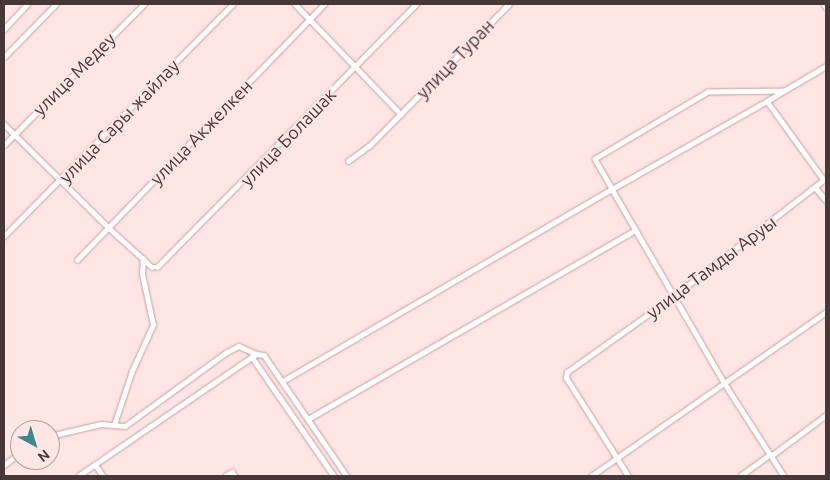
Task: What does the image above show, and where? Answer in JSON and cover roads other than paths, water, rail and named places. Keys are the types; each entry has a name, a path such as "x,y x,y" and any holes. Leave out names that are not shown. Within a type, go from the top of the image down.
{"street":[{"path":"4,29 27,4"},
{"path":"4,57 56,4"},
{"name":"улица Медеу","path":"4,145 144,4"},
{"name":"улица Сары жайлау","path":"4,236 233,4"},
{"path":"295,4 401,114"},
{"name":"улица Акжелкен","path":"77,260 324,4"},
{"name":"улица Болашак","path":"143,259 152,267 157,268 416,4"},
{"name":"улица Туран","path":"348,161 369,146 509,4"},
{"path":"282,381 826,66"},
{"path":"784,476 725,384 595,159 708,92 785,91"},
{"path":"767,101 825,179"},
{"path":"4,124 143,259 142,274 153,325 132,371 114,425"},
{"name":"улица Тамды Аруы","path":"628,476 615,459 566,378 567,372 674,296 825,179"},
{"path":"816,187 826,200"},
{"path":"308,420 635,230"},
{"path":"592,476 826,312"},
{"path":"60,433 82,426 125,426 227,352 239,346 254,356 334,476"},
{"path":"78,476 254,356 264,355 347,476"},
{"path":"740,476 826,415"},
{"path":"95,464 103,476"},
{"path":"225,476 232,472 234,476"}]}
